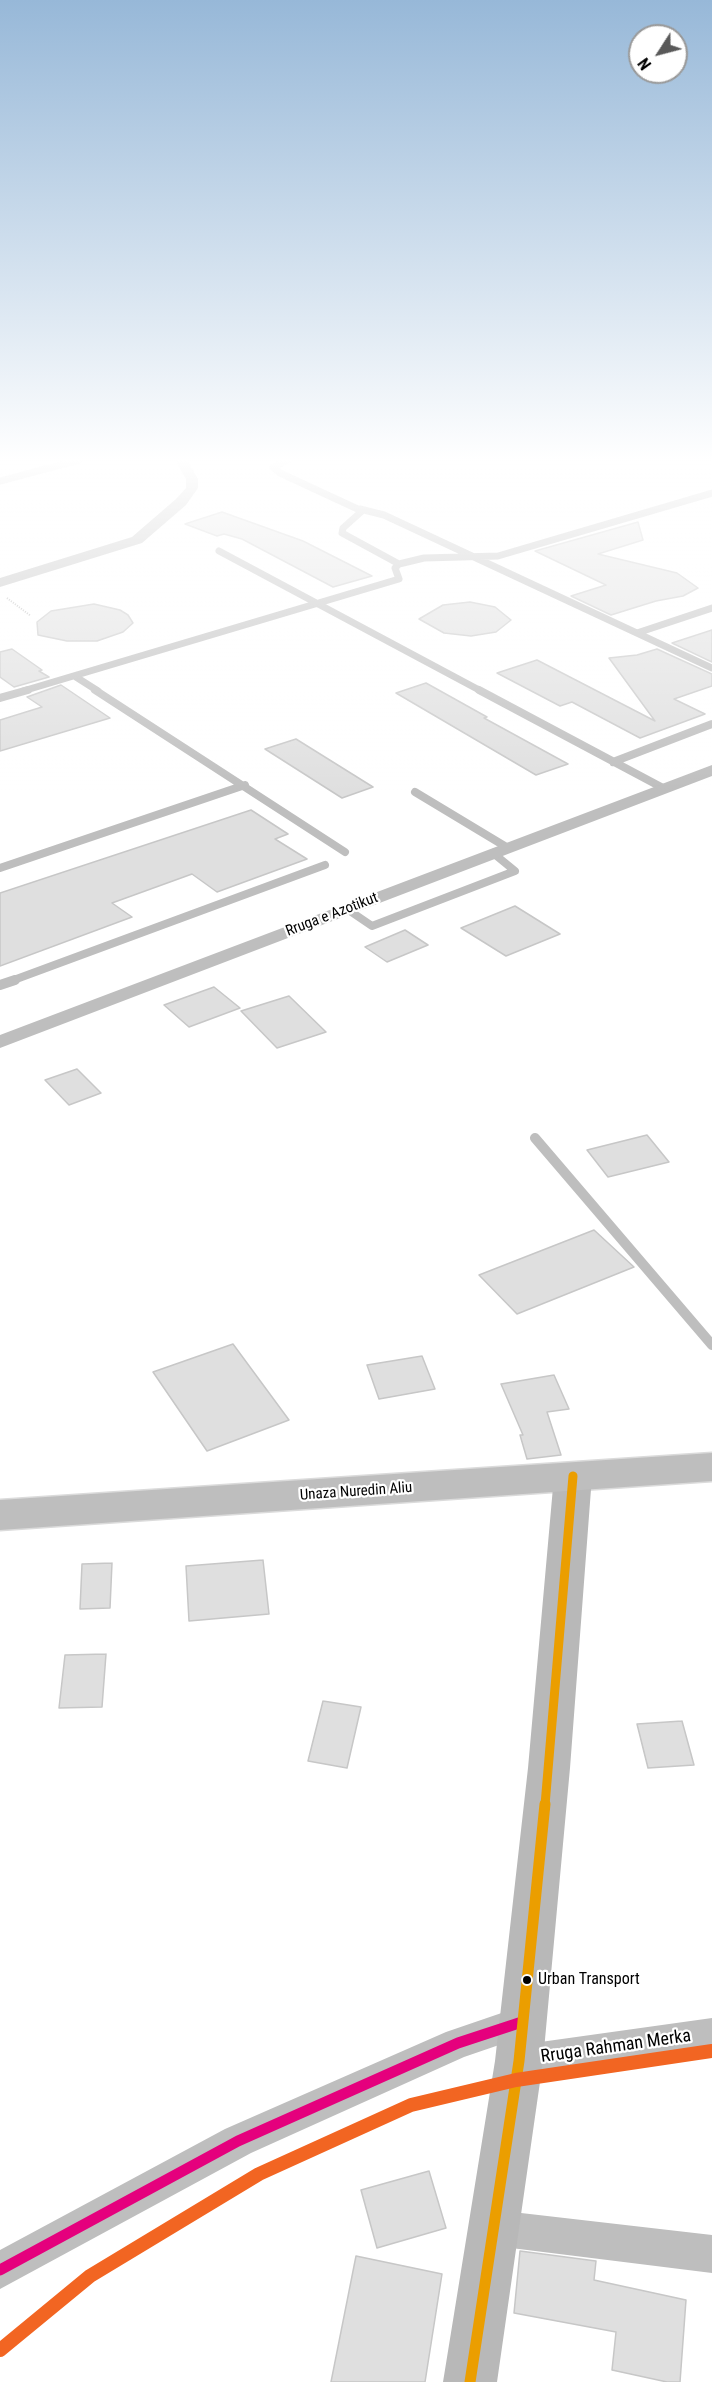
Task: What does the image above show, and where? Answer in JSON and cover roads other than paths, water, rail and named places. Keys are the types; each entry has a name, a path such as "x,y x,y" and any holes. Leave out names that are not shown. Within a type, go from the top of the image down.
{"main road":[{"name":"Unaza Nuredin Aliu","path":"0,1515 712,1467"}],"street":[{"path":"0,583 38,571"},
{"name":"Rruga e Azotikut","path":"0,1042 712,770"},
{"path":"470,2382 495,2228 521,2041 549,1768 573,1476"},
{"name":"Rruga Rahman Merka","path":"0,2270 247,2137 458,2043 712,2034"},
{"path":"495,2228 712,2254"}],"lane":[{"path":"257,571 663,788"},
{"path":"0,698 396,581 399,576 397,571"},
{"path":"505,571 712,668"},
{"path":"637,633 712,608"},
{"path":"76,676 345,852"},
{"path":"613,762 712,724"},
{"path":"0,868 245,785"},
{"path":"347,909 372,926 515,871 500,850 415,792"},
{"path":"0,985 325,865"},
{"path":"535,1138 712,1345"}],"place":[{"name":"Urban Transport","path":"527,1980"}]}
